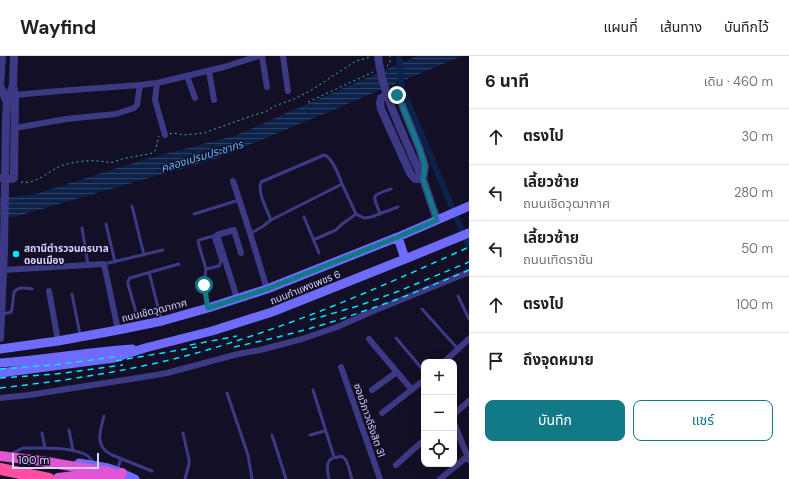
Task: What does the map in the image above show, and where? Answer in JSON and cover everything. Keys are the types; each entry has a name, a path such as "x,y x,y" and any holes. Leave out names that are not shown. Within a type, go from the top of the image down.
{"highway":[{"path":"0,456 120,474"},
{"path":"0,467 56,479 75,476 109,477 120,474"}],"main road":[{"name":"ถนนเชิดวุฒากาศ","path":"0,348 58,341 118,330 162,321 208,308 267,289 398,237 469,206"},
{"name":"ถนนกำแพงเพชร 6","path":"0,373 114,358 145,348 212,331 272,312 468,233"},
{"path":"398,237 405,259"},
{"name":"ถนนกำแพงเพชร 6","path":"0,363 20,362 113,350 145,348"},
{"path":"0,451 95,465 135,479"}],"street":[{"path":"0,89 2,56"},
{"path":"0,178 14,178 14,56"},
{"path":"14,95 157,83 209,71 259,56"},
{"path":"262,56 267,87"},
{"path":"283,56 288,91"},
{"path":"378,56 386,94 412,158 423,179 437,220"},
{"path":"209,71 214,100"},
{"path":"187,76 195,98"},
{"path":"157,83 155,100 165,135"},
{"path":"0,85 7,104"},
{"path":"0,338 4,250 6,118 7,104 13,85"},
{"path":"15,128 66,119 116,114 134,108 137,105 140,85"},
{"path":"393,94 397,95 400,100 425,166 423,179 416,179 410,172 381,109 381,98 393,94"},
{"path":"233,181 267,289"},
{"path":"238,298 215,236 234,230 241,253"},
{"path":"3,270 104,264 118,330"},
{"path":"0,398 29,395 167,373 302,339 337,327 469,272"},
{"path":"49,291 58,341"},
{"path":"369,339 412,390"},
{"path":"447,359 469,339"},
{"name":"ซอยวิภาวดีรังสิต 31","path":"341,367 380,479"},
{"path":"372,390 396,372"},
{"path":"382,413 421,382"},
{"path":"457,411 469,401"},
{"path":"440,479 469,457 457,429"},
{"path":"396,465 421,443"}],"lane":[{"path":"271,220 260,194 260,182 324,155 327,156 332,162 356,214 366,218 398,207"},
{"path":"250,233 262,227 271,220 342,184"},
{"path":"380,214 375,196 376,194 391,188"},
{"path":"194,214 239,200"},
{"path":"132,206 144,255"},
{"path":"313,240 336,230 356,214"},
{"path":"304,217 319,253"},
{"path":"106,224 116,262"},
{"path":"82,228 88,265"},
{"path":"206,269 219,266 221,261 215,236 198,240 206,269 204,285 208,308"},
{"path":"104,264 164,250"},
{"path":"137,316 128,284 130,278 179,264"},
{"path":"149,272 162,321"},
{"path":"1,315 11,312 14,292 16,289 32,288"},
{"path":"72,294 80,337"},
{"path":"458,296 469,319"},
{"path":"422,310 458,349"},
{"path":"396,338 421,367"},
{"path":"313,390 334,457"},
{"path":"227,393 248,455 252,479"},
{"path":"104,416 99,436 102,447 107,453 152,471"},
{"path":"69,430 73,451"},
{"path":"310,434 326,431"},
{"path":"183,433 190,464 185,479"},
{"path":"42,434 45,448"},
{"path":"272,434 286,479"},
{"path":"13,453 23,448 45,448 73,451 86,455 95,465"},
{"path":"329,479 327,466 328,461 334,457 342,456 352,479"},
{"path":"120,474 121,459"}],"path":[{"path":"14,178 23,183 34,181 46,175 50,171 72,163 96,161 113,162 153,153 160,136 174,133 190,135 204,132 265,112 275,106 310,91 356,61 373,56"},
{"path":"386,66 390,62 390,56"},
{"path":"308,102 374,72"}],"water":[{"name":"คลองเปรมประชากร","path":"417,56 462,56 218,158 14,217 0,218 0,198 36,194 146,159 234,136"}],"waterway":[{"path":"399,56 402,88 468,245"}],"railway":[{"path":"0,388 91,376 151,364 210,349 327,309 469,247"},
{"path":"310,320 358,306 469,262"},
{"path":"234,347 330,323 402,297 469,270"},
{"path":"190,345 237,336"},
{"path":"116,361 197,347"},
{"path":"0,369 54,365 121,356"},
{"path":"0,378 56,374 123,365"}],"place":[{"name":"สถานีตำรวจนครบาล ดอนเมือง","path":"16,254"}],"route":[{"path":"204,285 208,308 267,289 437,220 423,179 425,166 420,150 397,95"}]}
